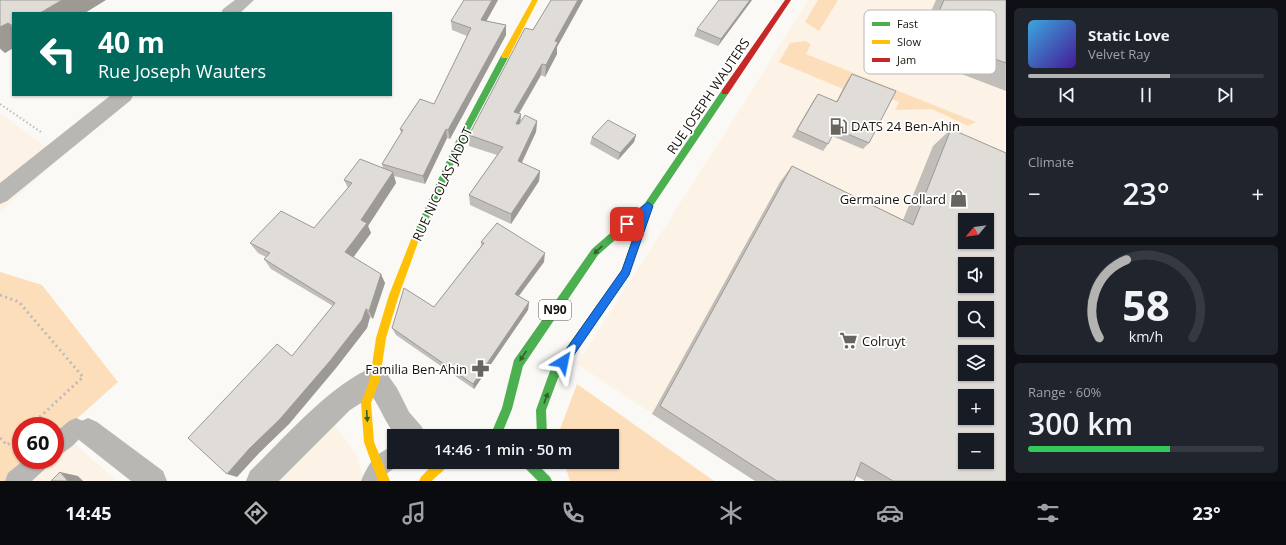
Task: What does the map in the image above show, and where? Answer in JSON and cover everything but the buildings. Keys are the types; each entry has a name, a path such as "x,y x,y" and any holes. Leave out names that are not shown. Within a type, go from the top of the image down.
{"main road":[{"name":"RUE NICOLAS JADOT","path":"382,472 369,442 366,403 375,379 381,338 394,295 422,223 460,141 535,0"},
{"name":"RUE JOSEPH WAUTERS","path":"498,429 507,409 518,364 595,252 648,206 788,0"},
{"name":"RUE JOSEPH WAUTERS","path":"542,429 541,410 554,375 626,272 648,206"},
{"path":"425,481 435,469"},
{"path":"534,469 544,479"},
{"path":"543,469 544,479"}],"street":[{"path":"230,12 246,0"},
{"path":"0,195 123,96"},
{"path":"260,481 341,401 375,379 388,397 400,421 407,429"},
{"path":"77,429 153,481"}],"lane":[{"path":"64,440 77,429"},
{"path":"16,481 30,469"}],"path":[{"path":"0,104 62,146"},
{"path":"0,295 19,302 83,377 40,417"},
{"path":"0,438 7,446 12,442"}],"shaded area":[{"path":"808,0 1006,0 1006,481 865,481 842,467 755,481 577,364"},
{"path":"818,0 838,0 819,31 805,22"},
{"path":"805,41 811,44 806,54 976,122 968,126 932,109 895,110 899,102 847,81 843,89 779,62 790,43"},
{"path":"0,113 60,158 0,211"},
{"path":"0,272 42,285 118,382 64,430 64,417 12,417 12,469 20,469 7,481 0,481"},
{"path":"577,384 714,481 570,481 566,469 619,469 619,429 560,429"},
{"path":"334,424 357,455 364,481 280,481"},
{"path":"64,435 117,481 7,481 20,469 64,469"}],"traffic: fast":[{"path":"416,237 460,141 505,56"},
{"path":"498,429 507,409 518,364 595,252 648,206 725,92"},
{"path":"542,429 541,410 554,375 626,272 648,206"},
{"path":"534,469 546,481"}],"traffic: slow":[{"path":"505,56 535,0"},
{"path":"384,481 369,442 366,403 375,379 381,338 394,295 416,237"},
{"path":"425,481 435,469"}],"traffic: jam":[{"path":"725,92 788,0"}],"place":[{"name":"DATS 24 Ben-Ahin","path":"838,126"},
{"name":"Germaine Collard","path":"959,199"},
{"name":"Colruyt","path":"849,341"},
{"name":"Familia Ben-Ahin","path":"480,369"}],"route":[{"path":"563,362 626,272 648,206 627,224"}]}
